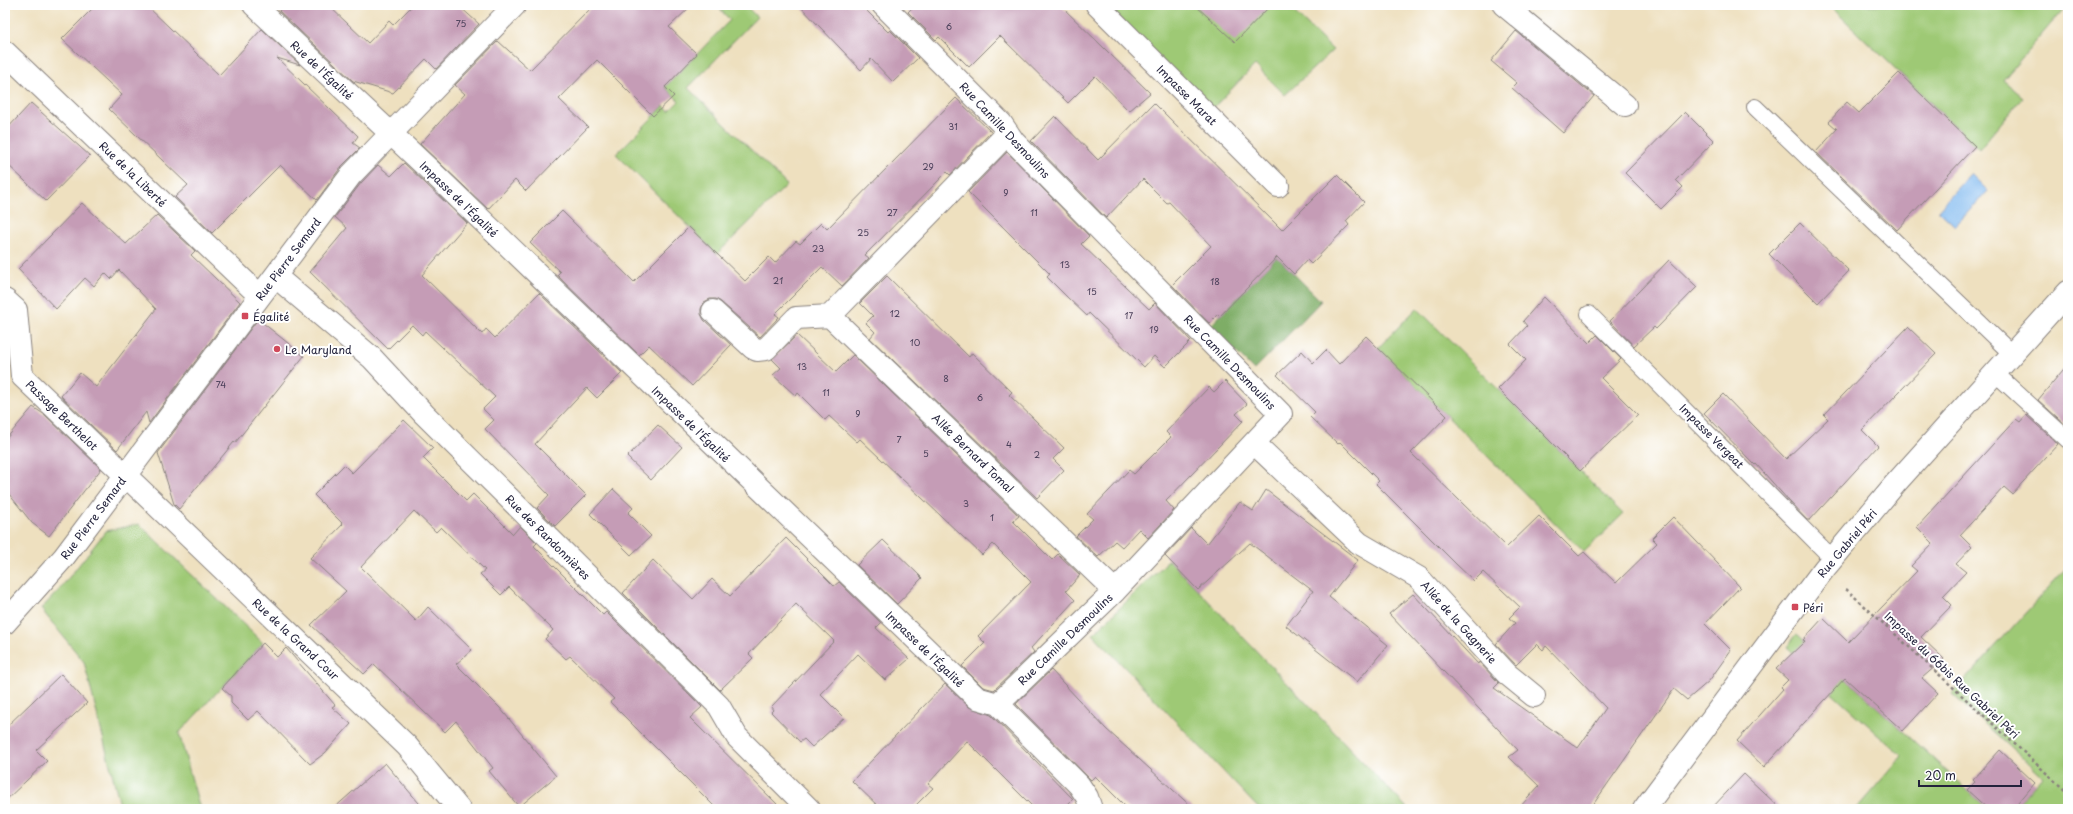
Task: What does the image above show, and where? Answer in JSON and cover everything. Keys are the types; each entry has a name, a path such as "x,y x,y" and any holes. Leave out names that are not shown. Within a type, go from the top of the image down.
{"street":[{"name":"Rue de l'Égalité","path":"254,5 391,134"},
{"name":"Rue Pierre Semard","path":"5,623 64,557 351,175 516,5"},
{"name":"Rue Camille Desmoulins","path":"883,5 1001,123 1014,142 1281,414 1115,591 998,704"},
{"name":"Impasse Marat","path":"1097,5 1278,186"},
{"path":"1504,5 1625,105"},
{"name":"Rue de la Liberté","path":"5,52 260,296"},
{"path":"713,311 753,348 762,350 766,349 796,318 830,316 1008,133"},
{"name":"Impasse de l'Égalité","path":"391,134 976,698 998,704"},
{"name":"Rue des Randonnières","path":"275,276 372,358 424,414 719,706 737,737 809,809"},
{"name":"Rue Gabriel Péri","path":"1644,809 1829,564 1895,484 2068,292"},
{"name":"Passage Berthelot","path":"5,300 16,310 22,376 125,476"},
{"name":"Allée Bernard Tomal","path":"830,316 1115,591"},
{"name":"Allée de la Gagnerie","path":"1254,443 1359,543 1419,578 1511,678 1534,696"},
{"name":"Rue de la Grand Cour","path":"125,476 407,746 459,809"},
{"path":"998,704 1078,785 1087,797 1091,809"}],"lane":[{"path":"1755,107 2012,354"},
{"name":"Impasse Vergeat","path":"1589,314 1829,564"},
{"path":"1995,373 2068,440"}],"path":[{"name":"Impasse du 66bis Rue Gabriel Péri","path":"1829,564 2068,793"}],"green space":[{"path":"716,5 745,5 757,17 688,88 787,185 717,254 616,154 664,106 669,111 679,101 665,87 730,20"},
{"path":"1106,5 1287,5 1333,50 1285,95 1255,65 1211,110"},
{"path":"1829,5 2067,5 2003,80 2023,97 1979,149"},
{"path":"1277,257 1321,301 1254,370 1210,326"},
{"path":"1417,308 1623,514 1584,552 1378,348"},
{"path":"139,524 263,643 179,733 200,809 121,809 84,662 41,609 59,590 106,531"},
{"path":"1169,560 1408,809 1259,809 1093,634"},
{"path":"2068,566 2068,809 2013,809 2042,776 1952,694"},
{"path":"1797,634 1988,809 1856,809 1902,756 1826,687 1828,685 1787,647"}],"water":[{"path":"1971,174 1988,191 1955,226 1938,210"}],"building":[{"path":"96,5 146,5 219,75 262,29 300,65 277,58 358,136 353,143 360,148 341,167 317,200 280,165 212,233 175,197 188,185 109,109 122,95 62,39"},
{"path":"284,5 328,5 368,43 389,21 393,25 413,5 458,5 479,24 436,69 426,59 393,93 353,81 279,11"},
{"path":"594,5 692,5 669,27 697,54 665,87 674,96 653,116 597,60 559,99 588,127 526,191 515,180 488,209 420,144 465,94 455,85 498,41 530,70"},
{"path":"799,5 861,5 888,32 890,30 918,58 893,82 871,59 861,70"},
{"path":"915,5 1060,5 1150,93 1129,111 1095,76 1068,103 1000,36 969,67 939,37 936,40 908,12"},
{"path":"1195,5 1271,5 1235,42"},
{"path":"1516,31 1594,96 1563,133 1512,88 1517,83 1491,61"},
{"path":"1899,73 1975,146 1897,230 1816,152 1837,129 1829,122 1847,102 1859,113"},
{"path":"956,98 991,132 950,175 947,172 865,255 869,258 842,286 822,267 775,314 779,317 760,337 721,302 716,299 710,299 704,302 701,309 701,314 704,320 731,345 692,386 649,345 639,355 557,275 560,272 530,243 562,211 634,282 689,227 745,281 769,257 775,263 796,241 800,244 821,223 827,229"},
{"path":"31,103 90,156 46,201 5,162 5,131"},
{"path":"1154,103 1282,230 1337,175 1364,202 1346,221 1349,225 1311,264 1307,260 1294,274 1277,257 1220,316 1218,314 1209,323 1172,285 1211,246 1169,202 1167,203 1143,179 1106,218 1031,141 1055,116 1098,160"},
{"path":"1685,112 1714,141 1676,180 1683,187 1661,209 1625,173"},
{"path":"1007,152 1089,236 1081,244 1149,309 1155,303 1191,341 1165,367 1154,356 1144,367 1089,313 1087,316 1068,298 1047,277 1050,274 968,192"},
{"path":"404,163 467,223 422,275 482,334 486,329 495,338 539,293 622,373 597,398 587,388 535,444 586,495 555,526 537,508 549,495 485,429 494,420 483,409 495,397 425,331 422,335 412,325 388,349 310,272 347,228 335,217 361,183 378,165 391,176"},
{"path":"82,203 126,244 157,215 195,251 191,255 240,302 149,423 146,412 117,450 61,396 80,373 96,387 156,309 119,270 111,279 105,273 94,286 85,278 56,309 18,269"},
{"path":"1800,223 1849,271 1818,303 1769,254"},
{"path":"1669,260 1697,287 1656,329 1654,327 1634,346 1610,321"},
{"path":"887,276 969,357 972,353 1012,392 1009,395 1064,448 1053,459 1064,470 1037,498 870,338 875,332 866,323 873,316 860,303"},
{"path":"1544,297 1589,343 1597,335 1621,359 1601,378 1638,415 1580,471 1498,389 1526,360 1510,344 1527,326 1523,321"},
{"path":"258,319 304,356 235,443 234,442 179,509 174,504 158,453"},
{"path":"1908,327 1936,354 1862,430 1878,446 1810,520 1807,520 1756,464 1755,465 1704,413 1723,394 1786,459 1828,419 1824,415"},
{"path":"797,335 836,372 853,355 1019,516 1013,521 1052,560 1058,554 1080,575 1066,591 1075,600 1031,648 1034,652 994,690 983,687 962,666 985,643 978,636 1031,582 993,544 982,555 860,439 857,442 829,416 825,420 798,393 796,396 773,375 781,368 772,359"},
{"path":"1366,336 1447,416 1411,453 1507,547 1539,516 1579,556 1584,552 1616,583 1657,543 1652,538 1673,517 1740,587 1705,624 1731,650 1709,681 1687,700 1674,689 1590,809 1518,809 1539,786 1509,757 1518,750 1389,614 1413,594 1478,664 1479,662 1499,683 1494,688 1578,748 1606,708 1546,646 1543,650 1537,644 1516,665 1496,644 1515,623 1509,618 1520,607 1483,572 1474,581 1457,565 1376,484 1379,481 1340,442 1338,444 1310,417 1315,412 1277,375 1302,351 1313,363 1326,350 1339,364"},
{"path":"2068,364 2068,427 2038,400"},
{"path":"1225,381 1247,404 1236,414 1243,421 1166,501 1174,510 1148,538 1139,529 1122,547 1115,541 1098,557 1076,536 1093,519 1087,514 1129,470 1134,474 1171,437 1166,432 1209,387 1214,392"},
{"path":"33,407 45,415 101,469 49,536 32,523 5,489 5,440"},
{"path":"2026,415 2058,444 2012,494 2004,487 1960,535 1972,547 1956,564 1966,572 1943,596 1952,605 1921,637 1944,659 1922,678 1938,693 1903,731 1845,678 1764,767 1737,741 1783,689 1781,687 1788,680 1776,669 1805,641 1803,640 1823,618 1848,642 1917,571 1911,566 1933,543 1917,527 2016,419 2020,422"},
{"path":"404,420 433,448 423,458 466,501 473,494 513,534 520,526 537,543 534,546 603,615 606,612 702,707 690,718 782,809 717,809 610,702 614,699 570,656 566,659 545,639 553,630 509,587 501,595 480,574 485,570 441,527 436,532 414,511 361,567 416,621 428,607 472,650 456,664 500,708 556,776 519,807 489,771 493,768 456,721 445,732 374,664 364,674 311,625 346,591 310,558 343,524 314,495 344,465 352,473"},
{"path":"658,425 682,447 651,480 627,457"},
{"path":"613,489 633,508 628,513 651,536 631,555 590,514"},
{"path":"1266,490 1358,560 1329,597 1388,645 1357,682 1286,626 1313,591 1250,543 1198,590 1165,556 1191,528 1207,544 1240,502 1253,511"},
{"path":"786,538 834,586 839,582 881,623 876,628 909,659 885,680 858,654 820,694 844,718 812,747 804,739 800,742 771,712 773,710 771,707 834,641 796,604 749,654 753,658 720,690 623,593 653,560 693,599 712,579 730,596"},
{"path":"883,540 922,578 897,604 857,565"},
{"path":"263,643 277,657 286,648 335,705 332,707 351,724 325,753 310,764 258,711 248,720 231,703 231,696 222,688"},
{"path":"1051,670 1106,729 1194,809 1128,809 1095,776 1091,780 1016,704"},
{"path":"61,674 87,703 36,750 47,761 5,801 5,728"},
{"path":"945,684 969,707 991,715 1073,799 1063,809 1035,809 967,741 928,784 933,788 912,809 881,809 852,781"},
{"path":"2000,750 2035,783 2013,809 1988,809 1967,790 1975,782 1973,780"},
{"path":"385,763 424,809 333,809"},
{"path":"1744,774 1781,809 1711,809"}],"place":[{"name":"Égalité","path":"245,316"},
{"name":"Le Maryland","path":"277,349"},
{"name":"Péri","path":"1795,607"}]}
